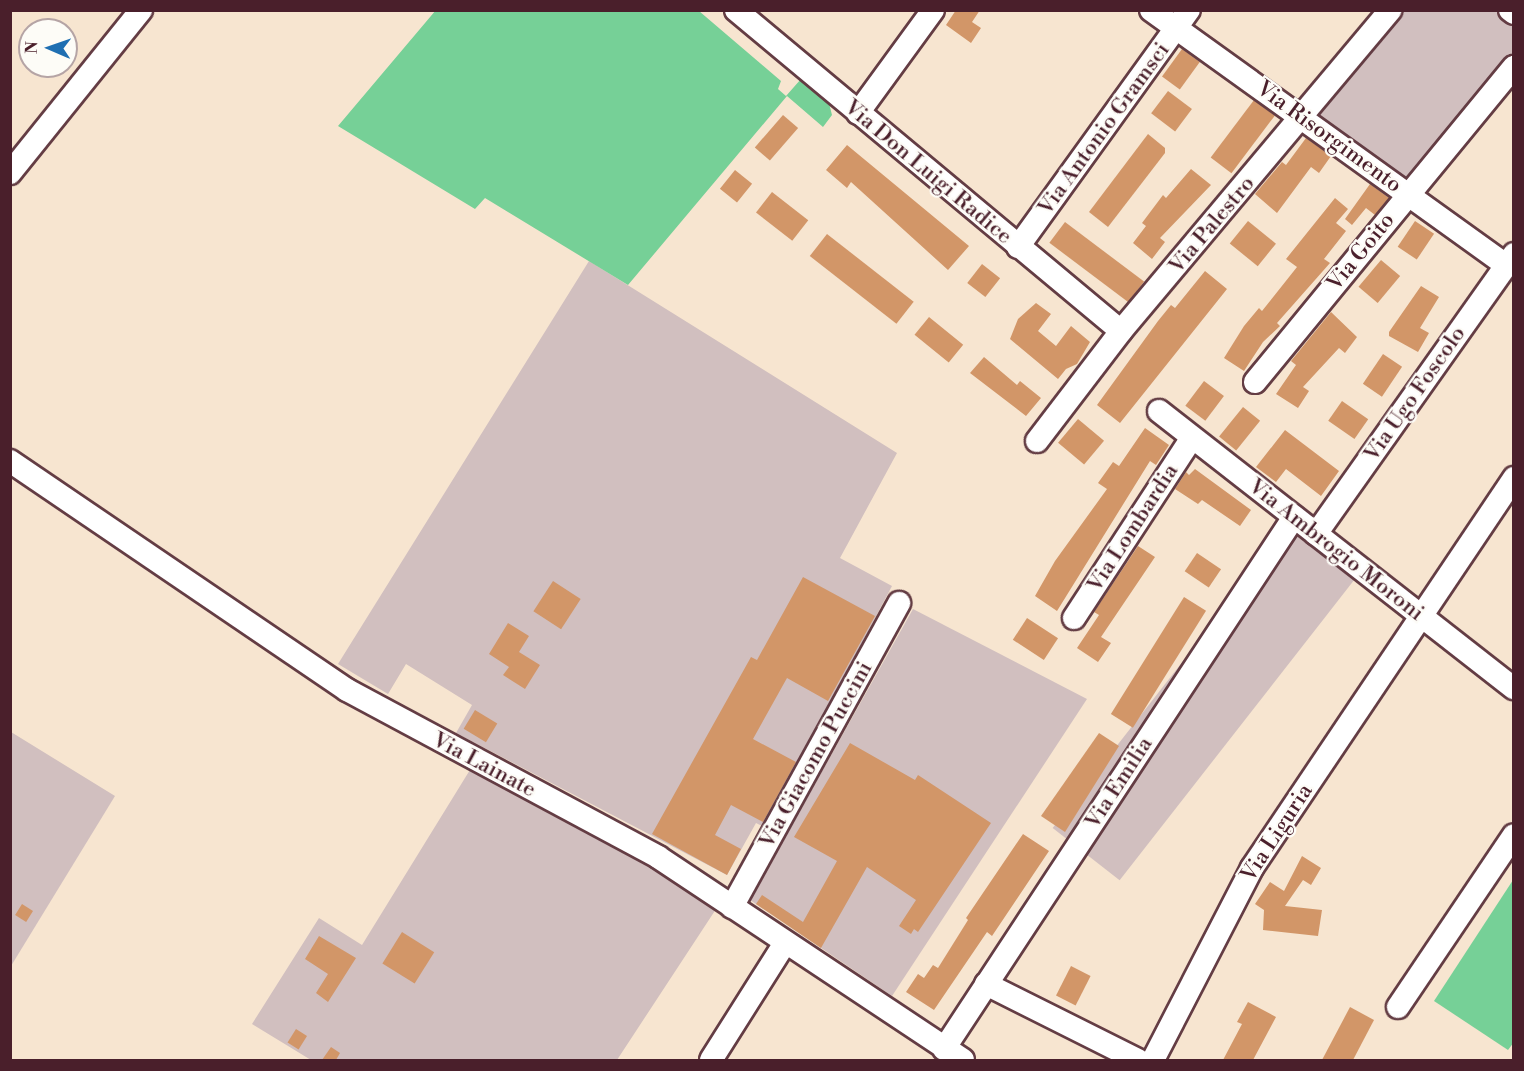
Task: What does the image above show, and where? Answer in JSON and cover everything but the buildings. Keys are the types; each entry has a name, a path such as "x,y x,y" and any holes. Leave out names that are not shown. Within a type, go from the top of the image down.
{"street":[{"path":"10,173 141,10"},
{"name":"Via Don Luigi Radice","path":"736,10 1018,248 1121,331"},
{"path":"858,113 933,10"},
{"name":"Via Risorgimento","path":"1151,10 1183,20 1304,117 1409,194 1510,260"},
{"name":"Via Palestro","path":"1037,441 1121,331 1304,117 1390,10"},
{"name":"Via Antonio Gramsci","path":"1018,248 1183,20"},
{"name":"Via Goito","path":"1256,382 1514,67"},
{"name":"Via Ugo Foscolo","path":"1316,534 1510,260"},
{"name":"Via Ambrogio Moroni","path":"1159,411 1514,688"},
{"name":"Via Lombardia","path":"1074,618 1192,438"},
{"name":"Via Lainate","path":"10,461 347,690 658,857 963,1060"},
{"name":"Via Liguria","path":"1153,1060 1252,868 1514,478"},
{"name":"Via Emilia","path":"944,1049 1294,518"},
{"name":"Via Giacomo Puccini","path":"732,907 899,603"},
{"path":"1398,1007 1514,835"},
{"path":"711,1060 785,943"},
{"path":"986,984 1138,1060"}],"shaded area":[{"path":"1395,11 1504,11 1513,19 1513,59 1408,188 1309,116"},
{"path":"589,261 897,453 840,558 892,586 764,827 756,823 727,875 456,733 472,705 406,664 388,694 338,664"},
{"path":"1294,519 1361,571 1120,880 1053,828"},
{"path":"913,609 1087,699 892,996 750,900"},
{"path":"11,732 115,796 11,966"},
{"path":"473,765 720,903 617,1060 311,1060 252,1024 319,918 362,945"}],"green space":[{"path":"436,10 699,11 781,81 778,89 786,96 801,79 829,103 832,115 823,127 787,96 628,285 485,198 475,209 338,126"},
{"path":"1513,880 1514,1042 1508,1050 1434,1001"}]}
